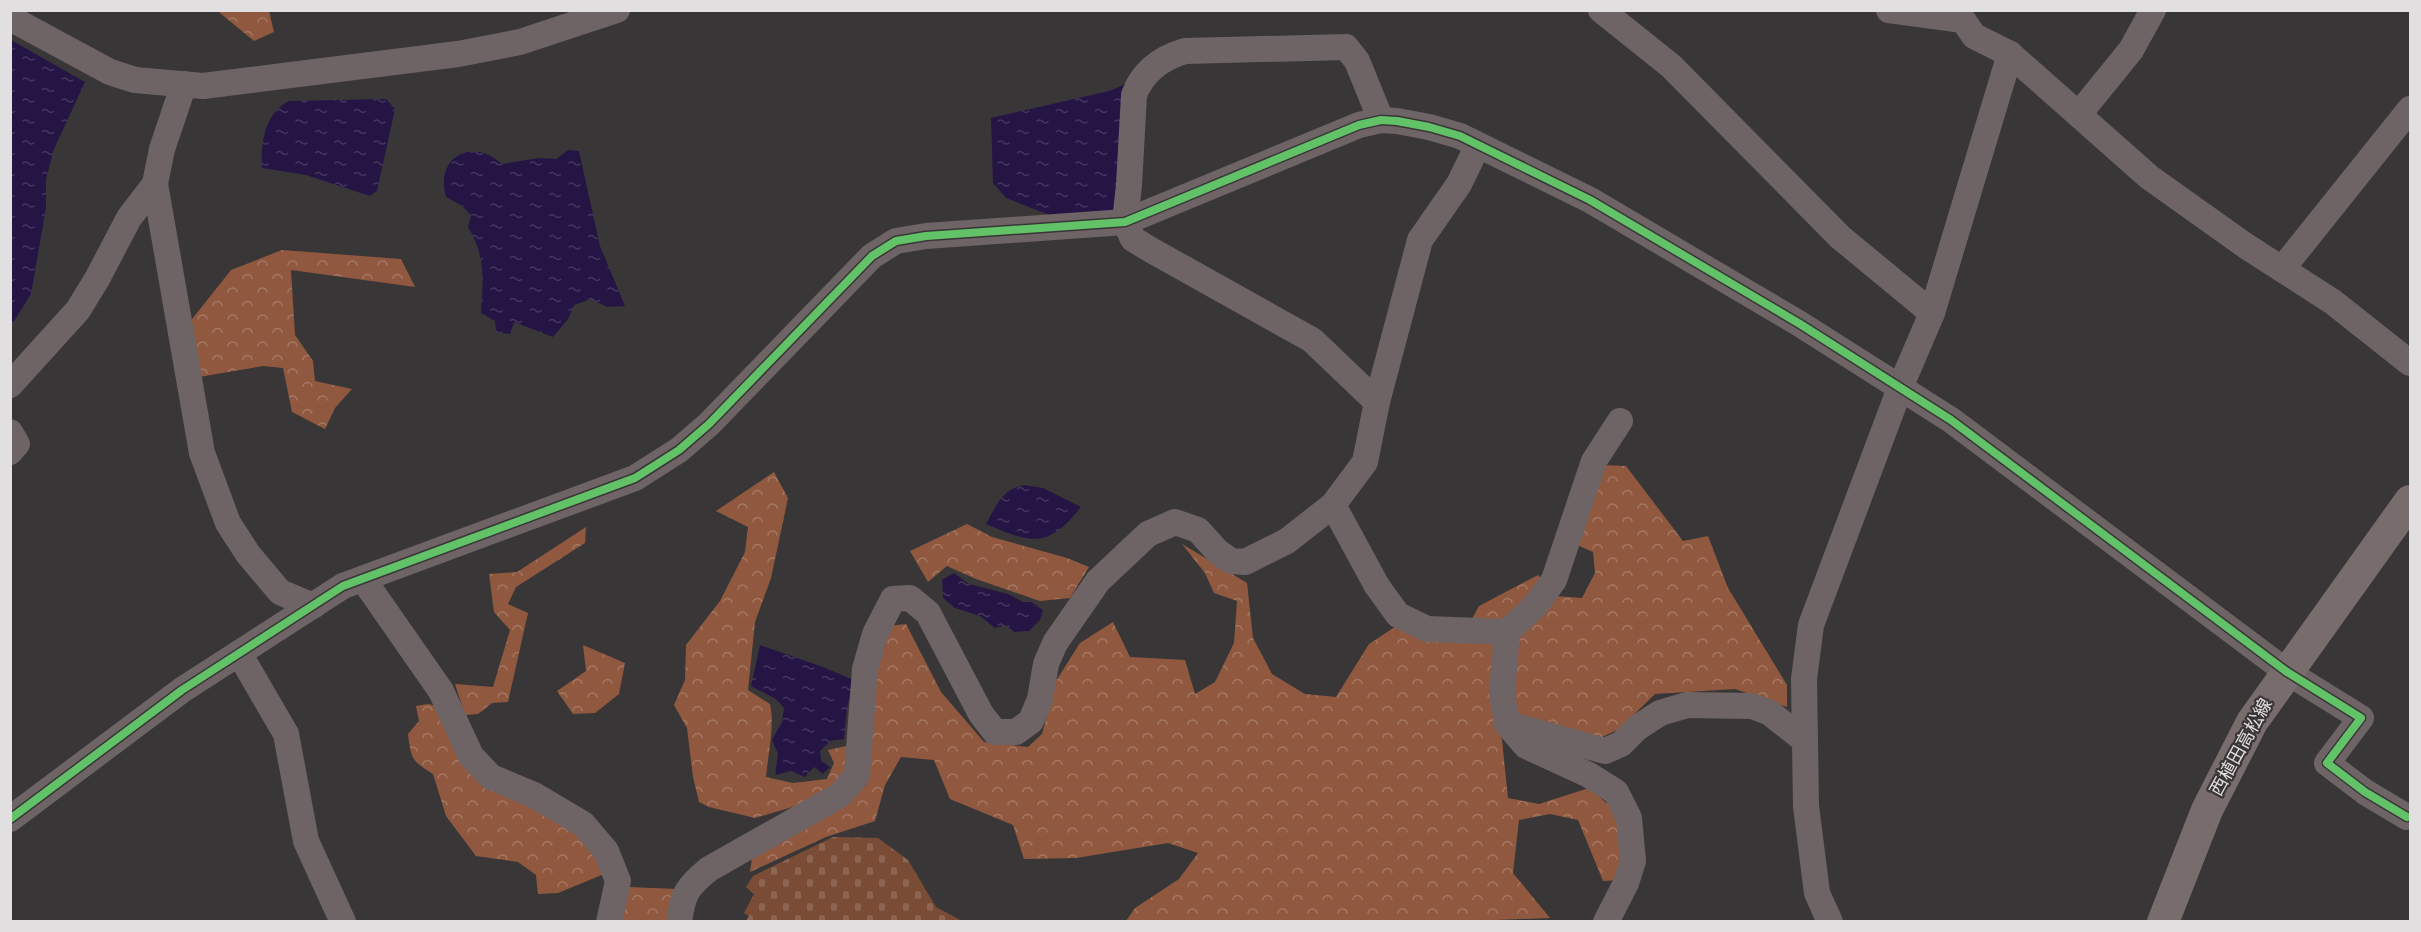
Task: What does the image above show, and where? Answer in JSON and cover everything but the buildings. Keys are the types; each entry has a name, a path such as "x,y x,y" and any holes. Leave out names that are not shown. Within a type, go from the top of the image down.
{"main road":[{"name":"西植田高松線","path":"2163,921 2207,810 2231,759 2252,722 2410,501"}],"street":[{"path":"10,18 110,72 135,80 203,86 458,54 520,42 617,10"},
{"path":"1601,10 1671,66 1840,237 1932,313"},
{"path":"1889,10 1961,14 1974,36 2010,54 2149,177 2333,302 2410,363"},
{"path":"2079,114 2130,50 2153,10"},
{"path":"1377,402 1312,339 1133,239 1125,222 1134,94 1138,83 1165,57 1185,51 1346,47 1358,61 1381,120"},
{"path":"1830,921 1817,893 1806,806 1803,739 1804,679 1811,625 1900,388 1932,313 2010,54"},
{"path":"184,84 162,149 155,184 202,453 228,523 248,554 280,592 313,606"},
{"path":"2282,269 2410,109"},
{"path":"10,819 182,690 344,586 634,478 679,450 709,424 872,256 896,241 927,236 1125,222 1359,125 1381,120 1429,127 1460,136 1590,200 1800,324 1951,420 2287,672 2361,718 2327,763 2365,792 2407,817"},
{"path":"679,921 682,903 690,884 709,869 840,795 857,775 866,669 875,634 893,599 910,598 928,613 981,714 995,732 1016,732 1031,721 1040,699 1046,664 1055,643 1098,581 1148,534 1175,522 1198,530 1218,552 1230,561 1245,562 1287,541 1333,505 1365,462 1377,402 1420,240 1459,184 1478,145"},
{"path":"10,385 78,310 98,279 129,218 155,184"},
{"path":"1606,921 1626,883 1633,861 1629,818 1616,792 1589,775 1527,746 1507,724 1502,693 1507,632 1535,606 1554,580 1594,461 1620,422"},
{"path":"10,432 16,444 10,452"},
{"path":"1333,505 1377,586 1398,615 1427,629 1507,632"},
{"path":"363,579 441,691 471,756 491,777 534,795 583,824 606,851 618,881 609,921"},
{"path":"239,653 286,734 306,841 343,921"},
{"path":"1507,724 1605,751 1621,744 1637,728 1660,714 1687,705 1752,706 1770,713 1803,739"}],"green space":[{"path":"220,11 269,11 274,32 254,41"},
{"path":"282,250 401,259 415,287 291,270 295,335 313,361 315,381 352,389 335,408 325,429 292,412 283,368 263,366 199,377 189,323 231,270"},
{"path":"1600,465 1626,466 1683,541 1708,536 1728,588 1787,685 1787,707 1735,689 1655,694 1619,729 1600,738 1494,707 1502,740 1508,798 1539,804 1589,788 1610,806 1626,843 1621,880 1603,881 1578,820 1550,814 1519,820 1513,873 1550,918 1495,920 1494,922 1126,921 1135,908 1179,879 1198,853 1168,843 1076,858 1024,859 1013,825 950,799 934,760 901,757 885,785 875,821 826,837 750,872 752,858 840,807 867,784 878,657 888,626 906,624 941,692 984,742 1028,747 1042,734 1056,681 1080,643 1113,622 1130,657 1185,660 1195,694 1215,682 1234,643 1237,601 1214,593 1205,573 1182,544 1247,583 1253,638 1272,674 1305,694 1336,697 1369,644 1395,627 1460,641 1479,606 1538,575 1555,596 1582,598 1595,573 1593,552 1575,544"},
{"path":"774,472 788,498 771,578 755,622 748,690 770,704 771,730 766,777 793,783 827,779 834,763 828,750 851,745 846,776 806,803 755,818 709,807 699,802 693,777 687,728 674,705 685,680 686,645 720,601 745,552 748,527 716,511"},
{"path":"967,524 992,537 1067,558 1089,567 1070,598 1040,601 976,579 947,566 928,582 910,551"},
{"path":"586,527 585,543 516,587 508,604 528,613 508,702 492,703 478,714 465,715 455,684 493,687 510,630 494,612 489,574 517,572"},
{"path":"583,645 625,663 619,694 595,713 573,714 557,691 586,671"},
{"path":"428,704 440,707 529,801 601,851 604,874 558,893 538,894 536,875 518,862 476,856 446,816 433,774 417,762 410,749 408,734 419,721 416,706"},
{"path":"833,837 878,838 908,860 936,907 962,921 746,921 749,916 744,913 754,894 746,887 753,876"},
{"path":"628,887 677,889 668,921 622,922"}],"water":[{"path":"11,40 85,82 54,149 46,179 46,208 31,294 11,326"},
{"path":"1128,83 1115,209 1090,216 1052,216 1006,198 993,183 991,118 1109,91"},
{"path":"386,99 395,109 377,191 370,196 306,175 262,168 262,148 269,121 274,113 289,101"},
{"path":"568,150 579,151 600,246 625,306 607,307 591,299 574,305 568,319 553,337 514,322 510,334 496,332 495,321 481,313 481,258 468,227 471,215 461,205 446,197 444,183 446,171 451,161 469,152 480,152 491,156 502,164 539,158 556,159"},
{"path":"1025,485 1043,488 1081,507 1058,530 1038,539 1015,535 986,524 1006,494"},
{"path":"954,573 969,584 1008,594 1023,602 1031,602 1043,610 1040,620 1029,631 1014,632 1006,625 995,628 980,616 955,608 943,598 942,580"},
{"path":"760,645 854,680 847,708 844,739 830,741 820,751 821,760 830,767 823,774 814,767 805,777 791,771 775,775 778,754 772,740 782,722 784,708 776,699 751,686"}],"cycle path":[{"path":"10,819 182,690 343,586 635,478 679,450 709,424 872,256 896,241 926,236 1125,222 1359,125 1381,120 1429,127 1460,136 1590,200 1800,324 1951,420 2287,672 2361,718 2327,763 2365,792 2407,817"}]}
